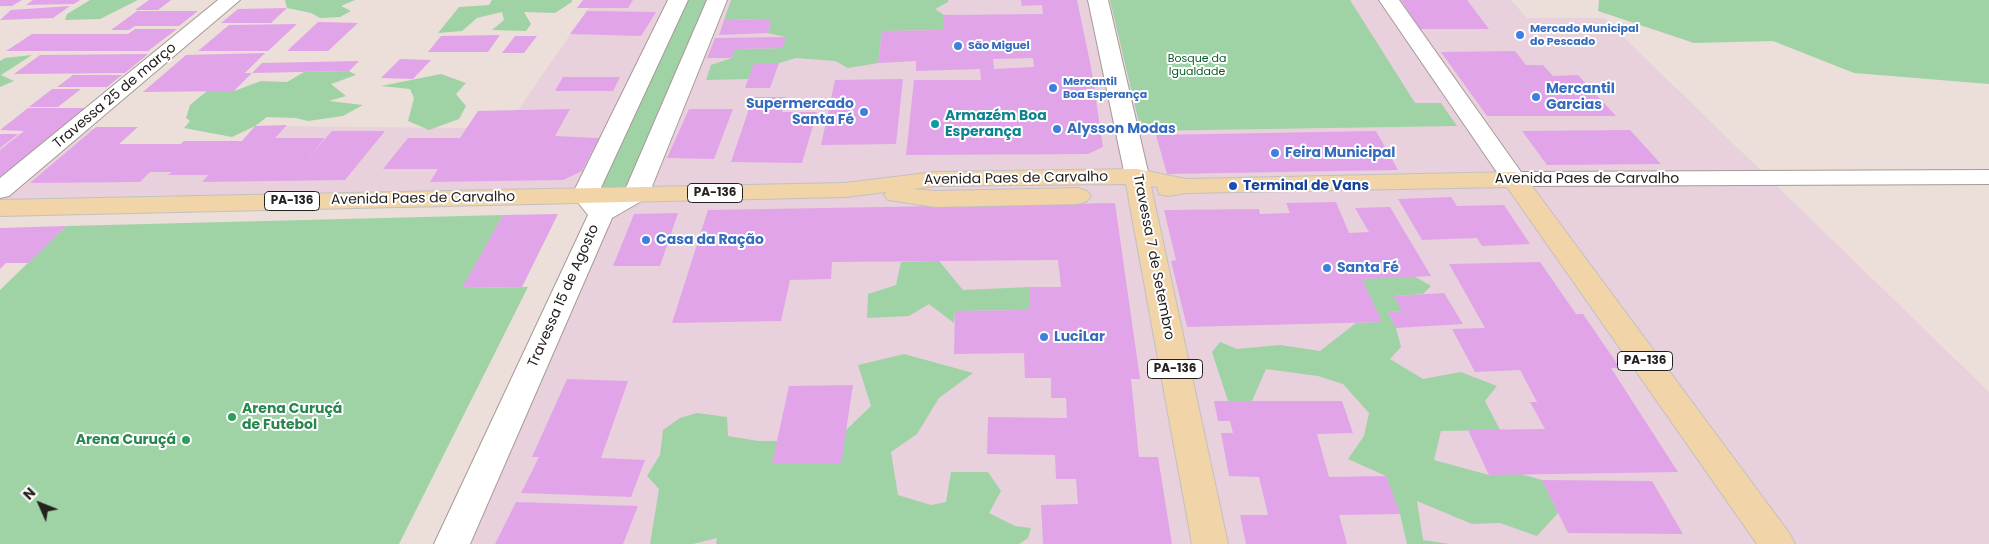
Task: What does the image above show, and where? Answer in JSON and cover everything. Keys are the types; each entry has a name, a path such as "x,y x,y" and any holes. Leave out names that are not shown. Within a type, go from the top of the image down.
{"main road":[{"name":"Avenida Paes de Carvalho","path":"636,194 845,190 936,199 1138,186 1514,179"},
{"name":"PA-136","path":"1514,179 1776,544"},
{"name":"Travessa 7 de Setembro","path":"1138,186 1210,544"},
{"name":"Avenida Paes de Carvalho","path":"0,208 593,204"}],"street":[{"name":"Travessa 25 de março","path":"0,191 230,0"},
{"name":"Travessa 15 de Agosto","path":"452,544 678,0"},
{"path":"593,204 636,194 717,0"},
{"name":"Travessa 7 de Setembro","path":"1098,0 1138,186"},
{"path":"1389,0 1514,179"},
{"name":"Avenida Paes de Carvalho","path":"1514,179 1989,177"}],"shaded area":[{"path":"594,0 1511,0 1527,18 1604,18 1989,392 1989,544 450,544 607,195 0,208 0,134 20,134 24,131 138,127 119,144 181,144 184,141 242,141 255,126 467,128 478,111 518,110"}],"green space":[{"path":"90,0 138,0 100,19 65,20 67,14"},
{"path":"285,0 355,0 341,6 351,11 340,17 320,18 311,13 287,8"},
{"path":"492,0 572,0 572,2 555,13 524,12 531,24 526,31 492,30 504,20 502,12 477,18 462,31 438,33 459,7 489,5"},
{"path":"678,0 717,0 636,194 585,195"},
{"path":"731,0 948,0 948,2 935,9 944,15 944,30 882,31 878,63 848,68 835,61 796,58 779,63 755,63 748,79 706,80 711,65 732,58 735,49 783,48 785,37 768,33 771,19 724,20"},
{"name":"Bosque da Igualdade","path":"1110,0 1350,0 1415,103 1441,103 1457,126 1141,131"},
{"path":"1599,0 1989,0 1989,84 1854,73 1773,41 1694,43 1598,11"},
{"path":"32,55 1,75 14,81 0,87 0,61 5,58"},
{"path":"349,71 356,75 331,84 346,96 329,101 363,105 343,116 308,121 296,118 267,117 255,126 232,137 184,128 190,121 186,118 190,105 207,91 234,91 261,81 287,82 304,72"},
{"path":"441,74 466,83 456,94 466,106 459,119 429,130 408,121 414,98 410,89 381,86"},
{"name":"Arena Curuçá","path":"503,215 463,288 528,287 399,544 0,544 0,290 66,226"},
{"path":"939,261 963,290 1030,287 1030,310 955,311 954,323 929,304 909,316 867,318 868,294 896,285 901,262"},
{"path":"1414,276 1431,286 1423,294 1394,296 1402,311 1388,312 1396,328 1401,347 1390,359 1423,379 1461,372 1497,386 1485,401 1500,430 1441,431 1434,460 1489,475 1521,474 1542,480 1558,513 1537,536 1500,523 1472,524 1417,501 1423,540 1450,544 1407,544 1400,514 1386,476 1348,459 1364,436 1369,413 1343,384 1318,376 1266,369 1252,401 1228,401 1212,352 1220,342 1237,349 1280,345 1320,351 1356,323 1382,322 1362,279"},
{"path":"904,354 973,373 939,398 917,434 891,452 898,495 931,505 946,502 951,472 988,472 1001,491 989,513 1015,526 1031,528 1028,538 1019,544 716,544 717,538 693,544 650,544 659,489 647,476 660,455 663,430 680,418 697,413 727,417 728,436 758,441 777,441 846,430 871,406 858,365"}],"building":[{"path":"0,0 22,0 12,6 0,6"},
{"path":"33,0 80,0 74,4 26,5"},
{"path":"149,0 171,0 158,10 135,10"},
{"path":"583,0 633,0 628,8 577,8"},
{"path":"1021,0 1077,0 1091,67 1103,147 1088,154 906,155 914,80 981,80 980,69 916,71 916,61 878,63 882,31 944,30 944,15 1043,14 1042,5 1022,6","holes":["1033,58 1034,67 994,69 993,59"]},
{"path":"1401,0 1467,0 1489,29 1420,29"},
{"path":"70,6 53,18 0,20 11,10"},
{"path":"287,8 271,23 221,23 238,9"},
{"path":"137,11 198,11 179,26 135,26 129,30 111,30"},
{"path":"587,11 656,12 641,36 570,34"},
{"path":"771,19 768,33 719,35 724,20"},
{"path":"318,22 358,23 328,51 287,51"},
{"path":"297,24 268,51 198,51 229,25"},
{"path":"135,29 177,29 148,51 6,51 32,34 128,34"},
{"path":"500,35 488,52 428,52 441,36"},
{"path":"515,36 537,36 524,53 502,53"},
{"path":"786,37 783,48 735,49 732,58 707,58 715,38"},
{"name":"Mercantil Garcias","path":"1515,51 1526,65 1543,65 1553,76 1578,75 1616,116 1487,116 1441,52"},
{"path":"265,53 245,73 252,73 234,91 143,92 186,55"},
{"path":"148,54 125,73 14,74 40,55"},
{"path":"400,59 431,60 413,79 381,78"},
{"path":"359,61 349,71 252,73 262,63"},
{"path":"754,63 779,63 770,88 745,88"},
{"path":"73,75 122,75 107,87 57,87"},
{"path":"563,77 620,77 613,91 555,91"},
{"name":"Supermercado Santa Fé","path":"903,79 896,144 821,145 835,80"},
{"path":"52,89 81,89 58,107 29,107"},
{"path":"753,97 786,97 782,112 817,112 802,163 731,162"},
{"path":"28,108 90,108 0,182 0,150 24,131 0,130"},
{"path":"570,109 555,136 599,138 582,171 563,180 430,182 438,169 383,169 408,138 460,138 478,111"},
{"path":"689,109 733,109 714,159 667,158"},
{"path":"287,125 275,138 325,138 305,162 332,131 385,131 345,180 202,182 212,171 208,175 168,175 172,172 150,172 140,182 30,183 96,127 138,127 119,144 181,144 184,141 242,141 255,126"},
{"path":"1630,130 1661,164 1547,165 1522,131"},
{"name":"Feira Municipal","path":"1376,131 1398,170 1167,174 1156,135"},
{"path":"0,134 18,134 0,148"},
{"path":"1451,197 1457,206 1504,205 1530,244 1482,246 1477,238 1422,240 1398,199"},
{"path":"1336,202 1349,233 1369,232 1355,208 1390,207 1431,276 1362,279 1382,322 1187,327 1171,261 1176,260 1164,210 1259,209 1260,214 1290,213 1286,203"},
{"path":"1115,203 1140,379 1131,379 1139,457 1158,457 1172,544 1043,544 1041,505 1078,504 1076,479 1056,479 1055,455 987,454 988,417 1067,418 1066,398 1051,398 1051,378 1025,378 1024,353 954,354 955,311 1030,310 1030,287 1061,287 1058,260 832,262 831,279 790,280 781,321 672,323 708,210"},
{"name":"Casa da Ração","path":"678,213 660,266 613,266 634,214"},
{"path":"558,214 522,287 462,288 503,215"},
{"path":"66,226 28,263 6,263 0,269 0,228"},
{"path":"1540,262 1576,314 1583,314 1620,368 1611,368 1678,472 1489,475 1468,430 1545,429 1530,402 1537,402 1520,370 1475,372 1452,329 1485,328 1449,264"},
{"path":"1444,293 1463,324 1396,328 1388,312 1402,311 1394,296"},
{"path":"567,379 628,381 601,458 645,460 631,497 521,493 539,457 532,457"},
{"path":"853,385 841,464 772,464 789,386"},
{"path":"1214,401 1342,401 1353,433 1317,434 1329,477 1386,476 1400,514 1339,515 1347,544 1246,544 1240,515 1268,515 1259,477 1229,476 1221,433 1233,433 1230,421 1218,421"},
{"path":"1542,480 1652,481 1683,534 1568,533"},
{"path":"516,502 638,506 623,544 495,544"}],"place":[{"name":"Mercado Municipal do Pescado","path":"1520,35"},
{"name":"São Miguel","path":"958,46"},
{"name":"Mercantil Boa Esperança","path":"1053,88"},
{"name":"Mercantil Garcias","path":"1536,97"},
{"name":"Supermercado Santa Fé","path":"864,112"},
{"name":"Armazém Boa Esperança","path":"935,124"},
{"name":"Alysson Modas","path":"1057,129"},
{"name":"Feira Municipal","path":"1275,153"},
{"name":"Terminal de Vans","path":"1233,186"},
{"name":"Casa da Ração","path":"646,240"},
{"name":"Santa Fé","path":"1327,268"},
{"name":"LuciLar","path":"1044,337"},
{"name":"Arena Curuçá de Futebol","path":"232,417"},
{"name":"Arena Curuçá","path":"186,440"}]}
